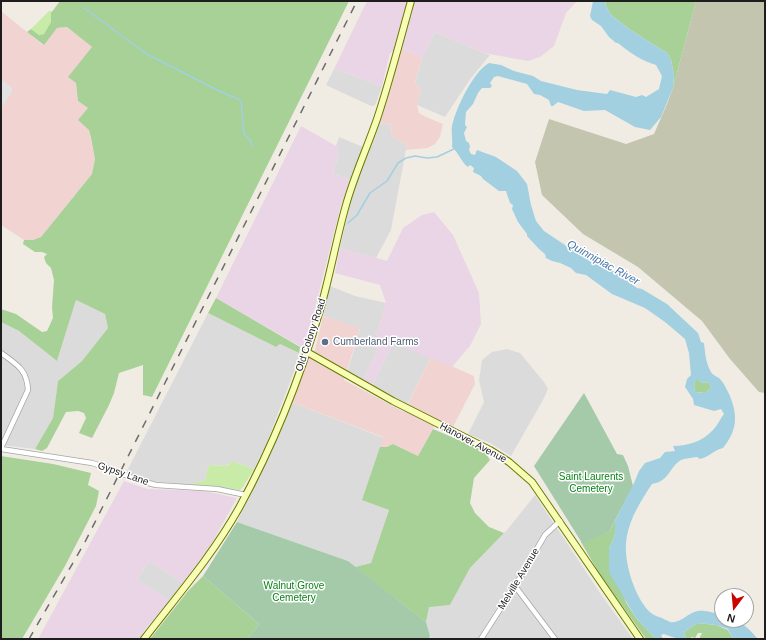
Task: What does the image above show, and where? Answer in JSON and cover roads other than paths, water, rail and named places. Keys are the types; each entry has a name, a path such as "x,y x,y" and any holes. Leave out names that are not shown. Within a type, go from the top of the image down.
{"main road":[{"name":"Old Colony Road","path":"144,639 206,560 228,526 246,495 270,444 307,352 326,288 340,226 377,117 411,1"},
{"name":"Hanover Avenue","path":"307,352 393,401 484,446 509,462 532,482 640,639"}],"street":[{"path":"1,353 17,365 28,380 28,390 1,448"},
{"name":"Gypsy Lane","path":"1,448 92,463 137,480 156,485 217,489 246,495"},
{"name":"Melville Avenue","path":"481,639 545,535 560,521"},
{"path":"515,586 555,639"}],"water":[{"path":"593,1 605,1 611,15 632,31 667,53 671,60 674,75 673,88 661,117 650,130 635,127 605,110 584,111 558,102 551,106 549,100 540,95 534,94 527,84 498,76 494,77 490,83 492,86 490,88 482,88 473,104 466,112 465,125 467,127 464,133 466,141 469,143 469,150 471,154 475,155 477,150 496,157 517,171 527,184 536,221 544,231 574,251 609,268 637,288 642,289 667,304 698,333 701,342 704,343 706,357 712,374 720,379 730,396 733,403 735,423 728,442 723,448 706,457 700,459 697,457 687,458 681,460 674,466 666,477 652,484 637,509 627,536 626,555 631,577 639,598 651,613 670,622 681,620 694,612 707,611 714,613 714,625 698,623 684,632 686,639 675,638 664,634 661,635 663,639 656,639 636,618 609,572 609,549 615,534 615,521 639,471 645,463 660,458 665,452 675,451 673,446 690,444 705,437 715,428 724,414 721,409 714,411 694,405 693,399 685,387 687,379 691,375 689,353 685,339 645,308 612,294 586,275 576,273 571,268 546,258 545,254 527,236 518,222 512,209 513,205 510,203 506,191 499,191 481,176 473,172 474,168 470,165 468,167 452,147 452,126 457,110 471,82 489,63 501,65 514,71 533,76 541,81 577,90 607,94 610,90 636,97 642,95 646,97 659,89 662,76 656,65 641,59 616,43 609,37 601,26 592,20 590,16","holes":["696,379 702,383 708,382 711,387 709,390 705,393 695,392 694,386"]},
{"path":"725,628 747,628 758,639 733,639 728,629"}],"waterway":[{"path":"84,8 145,53 241,101 244,134 251,141 252,147"},
{"path":"348,223 357,215 370,193 387,181 398,163 406,158 415,156 427,158 437,157 456,148"}],"railway":[{"path":"29,639 85,542 357,1"}],"place":[{"name":"Cumberland Farms","path":"325,342"}],"water label":[{"name":"Quinnipiac River","path":"603,263"}],"park label":[{"name":"Saint Laurents Cemetery","path":"591,482"},
{"name":"Walnut Grove Cemetery","path":"294,592"}]}
